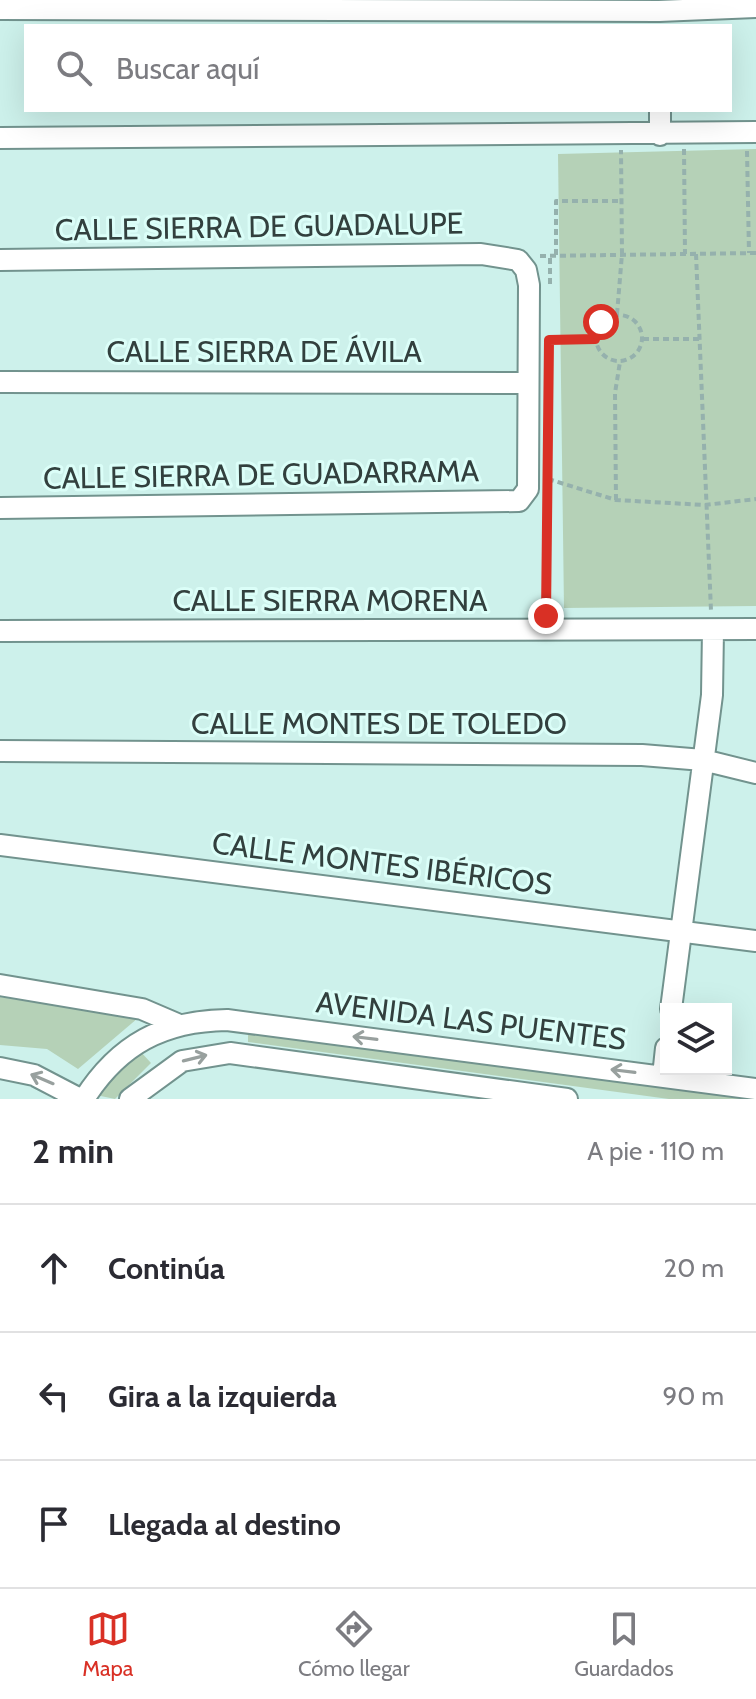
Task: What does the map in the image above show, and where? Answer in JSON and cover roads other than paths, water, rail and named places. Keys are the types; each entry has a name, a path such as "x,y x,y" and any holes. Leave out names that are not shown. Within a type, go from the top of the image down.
{"street":[{"path":"0,9 659,12 756,7"},
{"path":"660,112 660,135"},
{"path":"0,138 684,135 752,132"},
{"name":"CALLE SIERRA DE GUADALUPE","path":"0,260 481,254 518,260 526,270 529,285 527,383"},
{"name":"CALLE SIERRA DE ÁVILA","path":"0,382 527,383"},
{"name":"CALLE SIERRA DE GUADARRAMA","path":"0,508 513,501 523,498 528,489 527,383"},
{"name":"CALLE SIERRA MORENA","path":"0,631 756,629"},
{"path":"672,1003 712,695 713,630"},
{"name":"CALLE MONTES DE TOLEDO","path":"0,751 642,755 703,760 756,773"},
{"name":"CALLE MONTES IBÉRICOS","path":"0,845 756,941"},
{"name":"AVENIDA LAS PUENTES","path":"0,985 142,1009 177,1024"},
{"path":"227,1020 230,1053"},
{"name":"AVENIDA LAS PUENTES","path":"82,1099 109,1067 140,1042 177,1024 227,1020 756,1089"},
{"path":"140,1042 164,1071"},
{"name":"AVENIDA LAS PUENTES","path":"130,1099 164,1071 197,1057 230,1053 567,1099"},
{"path":"0,1068 34,1075 82,1099"}]}
